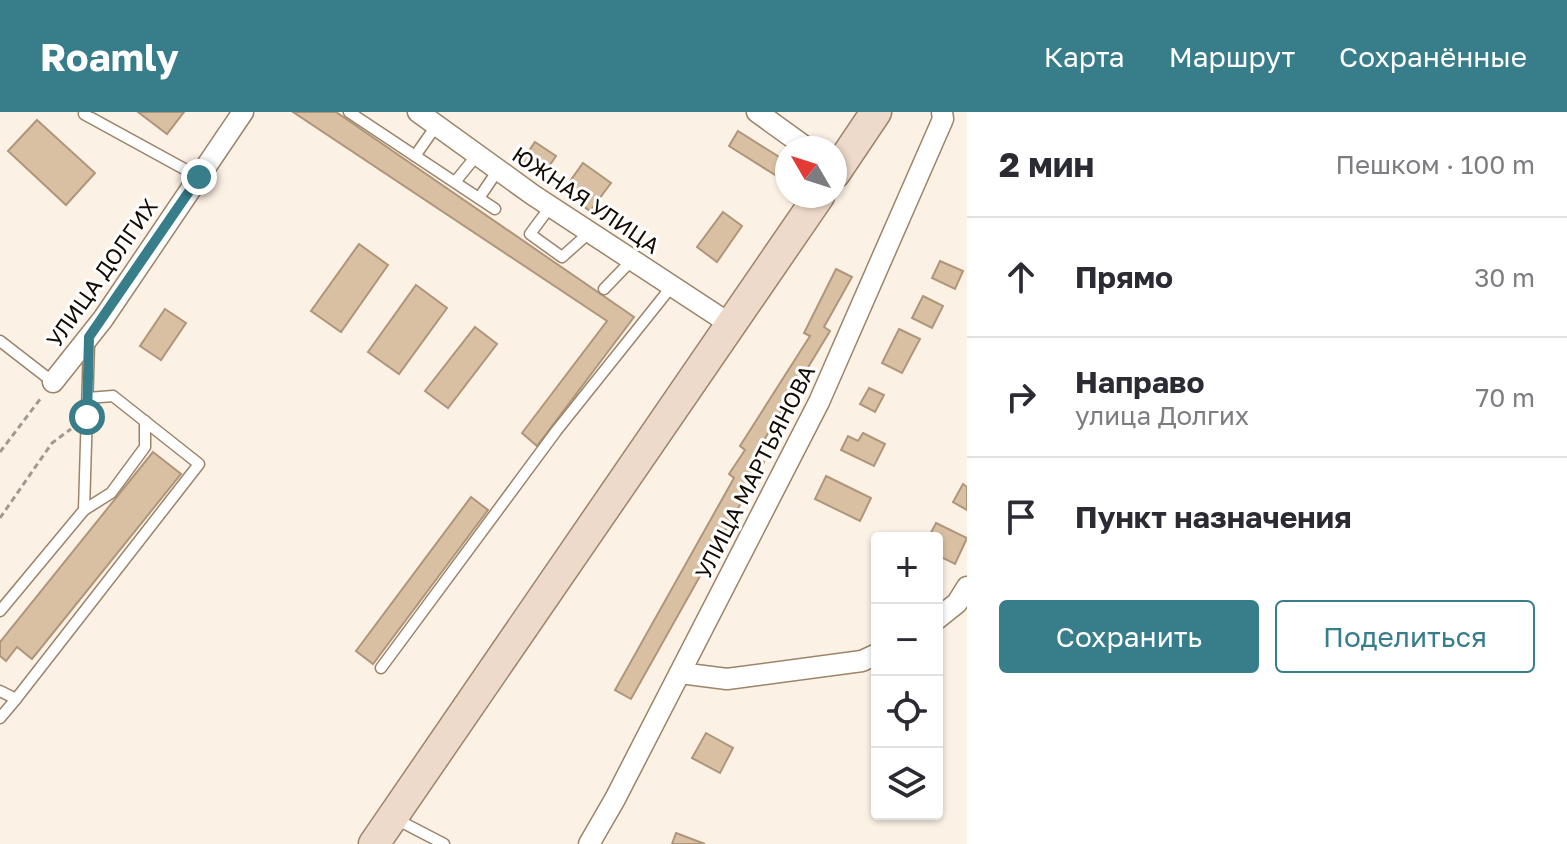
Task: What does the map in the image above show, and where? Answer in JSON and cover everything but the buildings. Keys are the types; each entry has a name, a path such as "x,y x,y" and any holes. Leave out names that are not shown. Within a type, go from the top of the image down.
{"main road":[{"path":"847,154 876,112"},
{"path":"374,844 811,208"}],"street":[{"name":"УЛИЦА ДОЛГИХ","path":"53,382 89,337 243,112"},
{"name":"ЮЖНАЯ УЛИЦА","path":"418,112 550,207 730,324"},
{"path":"757,112 790,136"},
{"name":"УЛИЦА МАРТЬЯНОВА","path":"589,844 819,402 943,119 942,112"},
{"path":"943,614 957,603 967,587"},
{"path":"680,673 727,679 862,661 871,657"}],"lane":[{"path":"86,112 84,114 199,177"},
{"path":"349,112 495,209"},
{"path":"415,156 436,126"},
{"path":"455,182 477,155"},
{"path":"479,198 498,170"},
{"path":"550,207 530,234 562,257 590,232"},
{"path":"604,289 632,260"},
{"path":"381,668 557,430 672,286"},
{"path":"84,510 89,337"},
{"path":"0,341 53,382"},
{"path":"0,718 199,464 113,396 88,398"},
{"path":"0,611 84,510 111,493 145,447 145,421"},
{"path":"0,691 16,699"},
{"path":"392,817 444,844"}],"path":[{"path":"0,452 53,382"},
{"path":"0,518 52,443 87,417"}],"route":[{"path":"87,417 89,337 199,177"}]}
